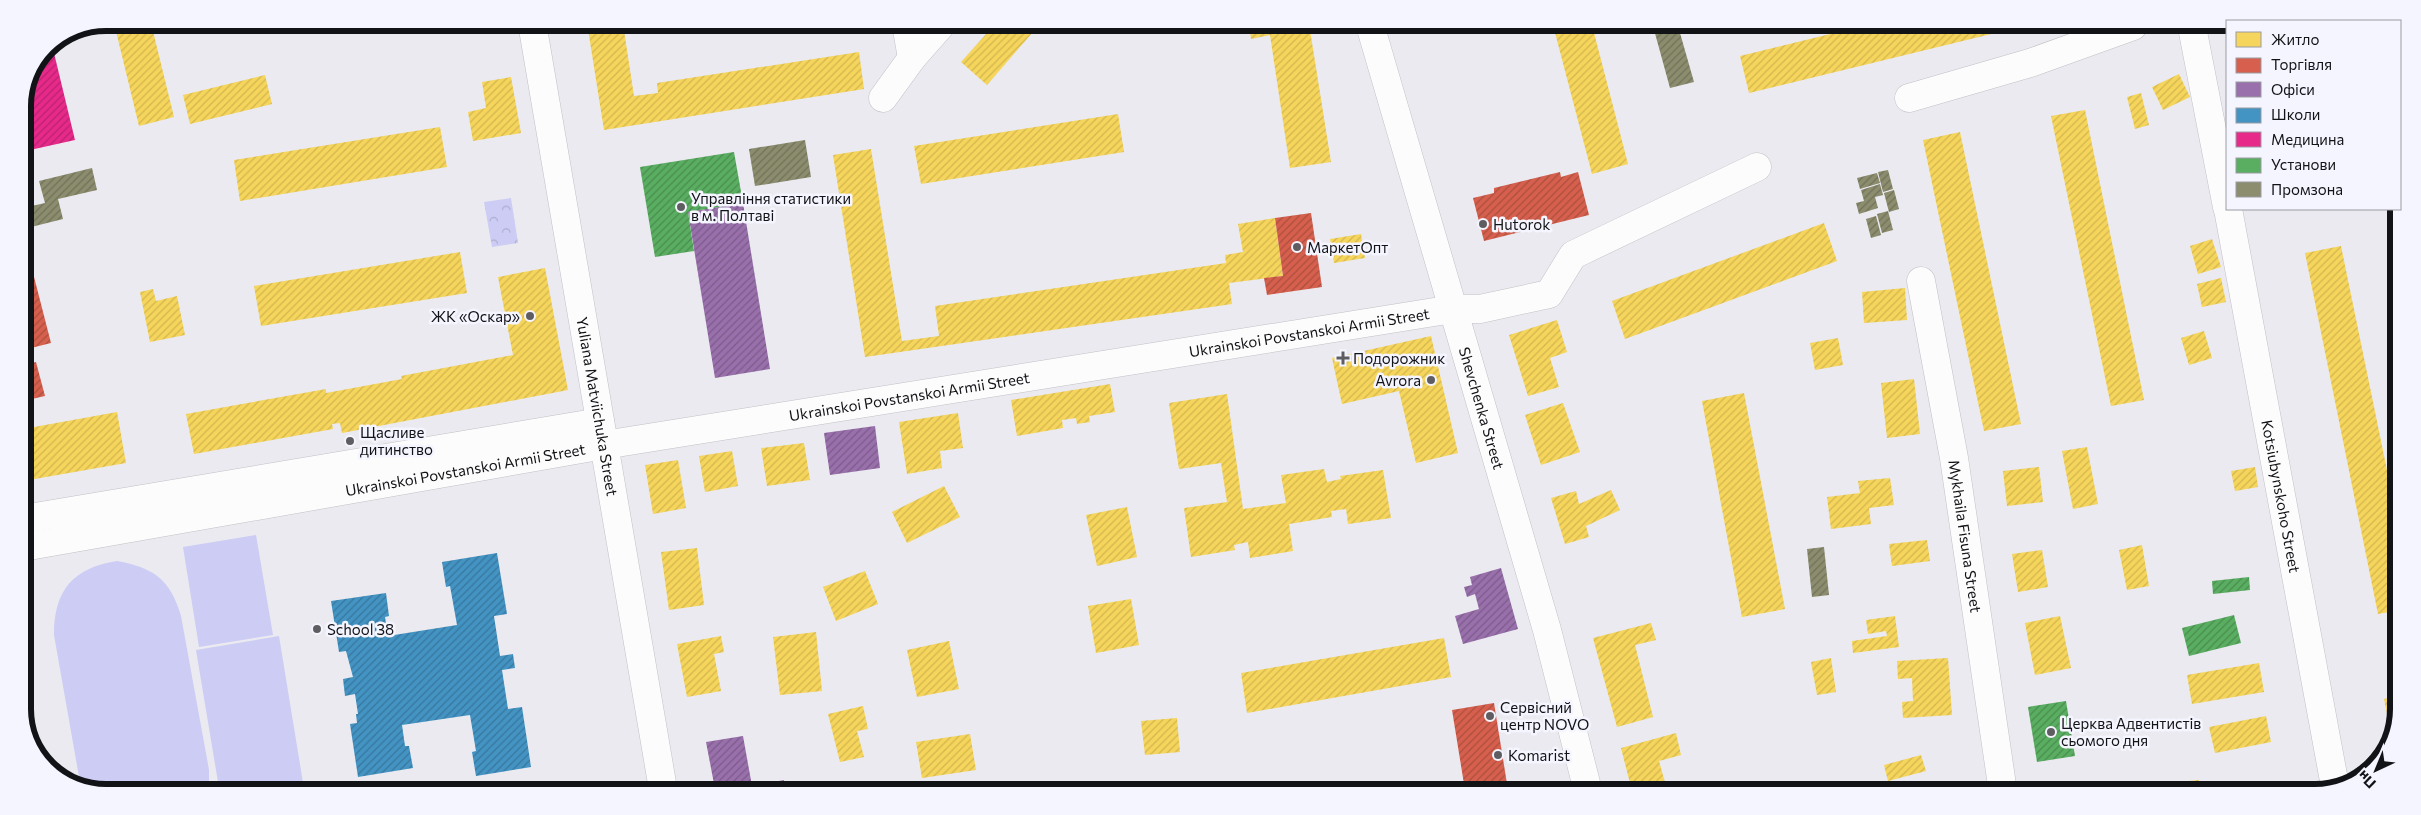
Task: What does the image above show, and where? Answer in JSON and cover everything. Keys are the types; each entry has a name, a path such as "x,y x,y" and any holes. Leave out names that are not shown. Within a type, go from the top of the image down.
{"street":[{"name":"Yuliana Matviichuka Street","path":"533,31 662,784"},
{"path":"907,31 912,58"},
{"path":"883,98 912,58 936,31"},
{"name":"Shevchenka Street","path":"1372,31 1544,621 1586,784"},
{"path":"1909,98 2030,63 2114,31"},
{"name":"Kotsiubynskoho Street","path":"2193,31 2226,203"},
{"name":"Ukrainskoi Povstanskoi Armii Street","path":"31,518 1452,309 1480,309 1549,294 1573,255 1757,167"},
{"name":"Kotsiubynskoho Street","path":"2227,210 2334,781"},
{"name":"Mykhaila Fisuna Street","path":"1921,281 1954,458 2002,784"},
{"name":"Ukrainskoi Povstanskoi Armii Street","path":"31,545 602,433"}],"green space":[{"path":"511,198 518,243 492,247 484,202"},
{"path":"256,535 273,635 199,647 183,547"},
{"path":"117,561 141,567 151,572 166,584 177,603 209,770 209,784 106,784 79,779 54,635 55,619 62,594 69,584 89,569"},
{"path":"279,636 303,784 218,784 196,650"}],"building: Житло":[{"path":"116,31 153,31 174,117 139,126"},
{"path":"588,31 624,31 634,96 658,93 657,83 859,52 864,89 604,130"},
{"path":"989,31 1034,31 987,85 961,62"},
{"path":"1250,31 1310,31 1331,162 1290,168 1270,35 1251,39"},
{"path":"1555,31 1594,31 1628,164 1592,174"},
{"path":"1842,31 2004,31 1749,93 1740,56"},
{"path":"2179,74 2190,97 2163,110 2152,87"},
{"path":"265,75 272,104 190,124 183,95"},
{"path":"511,77 521,133 473,141 468,112 486,108 482,82"},
{"path":"2141,93 2149,125 2135,129 2127,97"},
{"path":"2085,110 2144,400 2111,406 2051,116"},
{"path":"1118,114 1124,152 921,184 914,146"},
{"path":"440,127 447,167 240,201 234,160"},
{"path":"1960,132 2021,424 1984,431 1923,140"},
{"path":"871,149 902,341 939,336 935,306 1226,263 1225,255 1243,252 1238,224 1275,218 1283,276 1229,283 1232,304 865,357 833,155"},
{"path":"1824,223 1837,261 1625,339 1612,301"},
{"path":"1361,234 1365,258 1334,263 1330,239"},
{"path":"2212,239 2221,267 2198,274 2190,246"},
{"path":"2341,246 2390,485 2390,612 2378,614 2305,253"},
{"path":"460,252 467,293 261,326 254,286"},
{"path":"545,268 568,390 342,433 340,423 332,424 333,429 194,454 186,414 326,389 326,393 402,379 401,376 513,355 498,277"},
{"path":"2221,278 2226,302 2202,307 2197,284"},
{"path":"1905,288 1907,320 1864,323 1862,292"},
{"path":"153,289 156,301 177,296 185,335 150,342 140,292"},
{"path":"1557,320 1567,352 1550,358 1559,387 1528,396 1509,335"},
{"path":"2204,331 2212,358 2189,365 2181,338"},
{"path":"1431,336 1458,453 1416,463 1399,391 1342,404 1332,358"},
{"path":"1838,338 1843,365 1815,370 1810,343"},
{"path":"1914,379 1920,434 1887,438 1881,383"},
{"path":"1110,384 1115,412 1089,416 1090,422 1077,424 1076,418 1062,420 1063,428 1017,436 1011,400"},
{"path":"1744,393 1785,609 1742,617 1702,401"},
{"path":"1227,394 1243,509 1286,503 1281,475 1324,469 1327,482 1341,479 1340,476 1383,470 1391,518 1348,524 1346,509 1331,511 1332,517 1289,524 1293,551 1250,558 1248,542 1234,545 1235,550 1191,557 1184,508 1227,502 1221,463 1179,469 1169,403"},
{"path":"1563,403 1580,452 1541,465 1525,415"},
{"path":"117,412 126,463 31,480 31,428"},
{"path":"958,413 963,448 940,451 942,468 907,474 899,422"},
{"path":"804,443 810,480 767,486 761,448"},
{"path":"2087,447 2098,504 2073,509 2062,451"},
{"path":"732,451 738,486 705,492 699,456"},
{"path":"678,460 686,508 653,514 645,465"},
{"path":"2039,467 2043,502 2007,506 2003,471"},
{"path":"2255,467 2258,487 2235,491 2231,471"},
{"path":"1890,478 1894,505 1869,508 1871,524 1831,529 1827,497 1860,493 1858,481"},
{"path":"944,486 960,517 907,543 892,512"},
{"path":"1611,490 1620,510 1586,526 1589,537 1565,544 1551,498 1576,491 1579,504"},
{"path":"1127,507 1137,557 1097,566 1086,515"},
{"path":"1927,540 1930,561 1892,566 1889,544"},
{"path":"2142,545 2149,586 2127,590 2119,550"},
{"path":"697,548 704,605 669,610 661,552"},
{"path":"2042,550 2048,587 2018,592 2012,554"},
{"path":"865,571 878,604 836,621 823,587"},
{"path":"1131,599 1139,645 1096,653 1088,606"},
{"path":"1895,616 1899,647 1853,653 1852,641 1887,636 1886,631 1868,634 1866,620"},
{"path":"2060,616 2071,668 2035,675 2025,623"},
{"path":"1651,623 1656,640 1635,645 1653,717 1617,727 1593,638"},
{"path":"816,632 822,691 780,695 773,637"},
{"path":"721,636 724,652 714,654 721,691 687,697 677,644"},
{"path":"1444,638 1451,677 1247,713 1241,673"},
{"path":"949,641 959,689 917,697 907,650"},
{"path":"1831,658 1836,692 1817,695 1811,662"},
{"path":"1948,658 1952,715 1903,718 1902,702 1913,701 1912,678 1898,679 1897,661"},
{"path":"2259,663 2264,692 2192,704 2187,675"},
{"path":"2390,697 2388,721 2384,699"},
{"path":"863,706 868,729 857,731 864,757 840,762 828,714"},
{"path":"2266,716 2271,742 2215,753 2209,727"},
{"path":"1177,718 1180,752 1145,755 1141,721"},
{"path":"1676,733 1681,755 1659,761 1665,784 1630,784 1621,748"},
{"path":"970,734 976,770 922,778 916,742"},
{"path":"1921,755 1926,771 1888,781 1884,765"},
{"path":"2199,780 2199,784 2167,784"},
{"path":"1485,781 1485,784 1466,784"}],"building: Торгівля":[{"path":"1560,172 1561,177 1578,172 1589,215 1484,241 1473,198 1494,193 1494,188"},
{"name":"МаркетОпт","path":"1311,213 1322,287 1267,295 1264,278 1283,276 1275,218"},
{"path":"31,265 51,343 31,348"},
{"path":"36,362 45,396 31,399 31,363"},
{"path":"1494,703 1507,784 1485,784 1485,781 1464,784 1452,710"}],"building: Офіси":[{"path":"743,203 770,369 715,378 688,212"},
{"path":"875,426 880,468 830,475 824,433"},
{"path":"1501,568 1518,629 1463,644 1455,616 1479,609 1475,594 1467,597 1464,587 1472,585 1470,577"},
{"path":"743,736 752,784 714,784 706,742"},
{"path":"784,780 784,784 763,784"}],"building: Школи":[{"path":"497,553 507,614 494,616 500,656 513,654 515,668 502,670 508,709 522,707 531,767 476,776 472,752 476,751 470,715 402,725 405,746 409,746 413,768 358,777 350,724 357,723 356,714 358,714 355,694 345,696 343,679 353,677 346,651 339,652 331,601 386,593 389,616 385,617 388,636 457,625 450,586 446,587 442,562"}],"building: Медицина":[{"path":"53,53 75,140 31,150 31,106 33,92 37,78"}],"building: Установи":[{"name":"Управління статистики в м. Полтаві","path":"734,152 743,203 688,212 694,251 655,257 640,167"},
{"path":"2249,577 2250,590 2213,594 2212,581"},
{"path":"2234,615 2241,643 2189,656 2182,628"},
{"name":"Церква Адвентистів сьомого дня","path":"2066,701 2075,756 2037,762 2028,707"}],"building: Промзона":[{"path":"1654,31 1679,31 1694,82 1670,88"},
{"path":"805,140 811,177 755,186 749,149"},
{"path":"92,168 97,190 58,199 63,219 31,227 31,206 45,203 39,181"},
{"path":"1888,170 1893,189 1883,192 1878,172"},
{"path":"1877,173 1880,183 1860,189 1857,178"},
{"path":"1880,184 1883,195 1875,197 1878,208 1859,214 1856,203 1864,201 1861,190"},
{"path":"1894,190 1899,209 1889,212 1884,193"},
{"path":"1888,211 1893,230 1882,233 1877,214"},
{"path":"1876,216 1881,235 1871,238 1866,219"},
{"path":"1824,547 1829,595 1812,597 1807,549"}],"place":[{"name":"Управління статистики в м. Полтаві","path":"681,207"},
{"name":"Hutorok","path":"1483,224"},
{"name":"МаркетОпт","path":"1297,247"},
{"name":"ЖК «Оскар»","path":"530,316"},
{"name":"Подорожник","path":"1343,358"},
{"name":"Avrora","path":"1431,380"},
{"name":"Щасливе дитинство","path":"350,441"},
{"name":"School 38","path":"317,629"},
{"name":"Сервісний центр NOVO","path":"1490,716"},
{"name":"Церква Адвентистів сьомого дня","path":"2051,732"},
{"name":"Komarist","path":"1498,755"}]}
